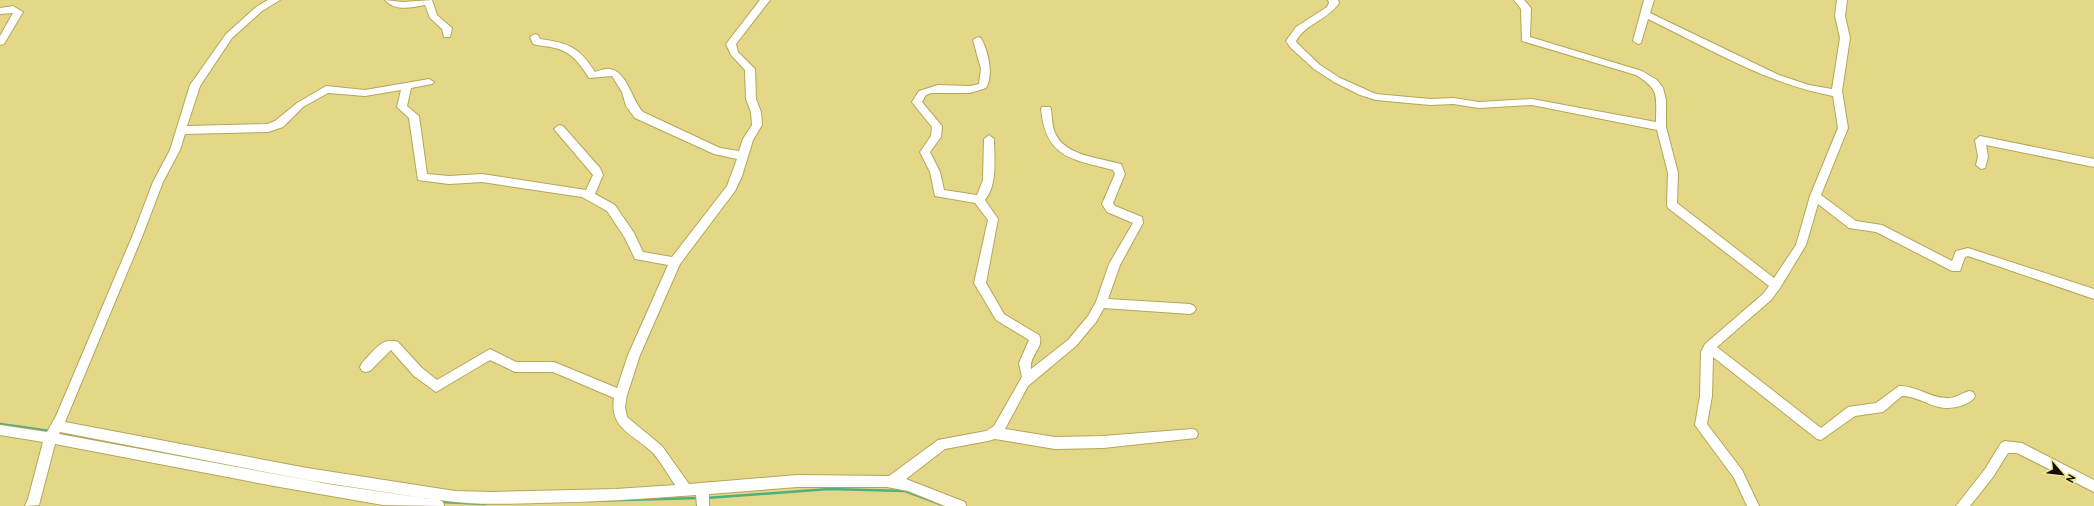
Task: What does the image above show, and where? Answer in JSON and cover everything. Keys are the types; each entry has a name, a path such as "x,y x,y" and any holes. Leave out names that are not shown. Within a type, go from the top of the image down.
{"street":[{"path":"31,506 34,501 54,432 137,237 158,182 175,150 195,85 223,43 252,14 275,0"},
{"path":"390,0 399,5 433,1 433,16 447,28 447,35"},
{"path":"765,0 730,44 734,53 750,68 751,99 758,119 757,125 748,139 737,176 731,188 675,262 634,355 621,395 619,407 622,420 658,450 685,488 702,497 797,481 892,481 909,485 960,506"},
{"path":"1333,0 1334,3 1332,8 1308,24 1293,37 1291,42 1317,67 1336,80 1363,93 1388,99 1430,102 1453,101 1479,105 1532,102 1661,126"},
{"path":"1519,0 1526,8 1525,39 1639,73 1654,82 1658,88 1661,100 1661,126 1673,174 1672,205 1776,285"},
{"path":"1638,41 1648,0"},
{"path":"1753,506 1745,486 1738,474 1702,425 1706,396 1707,352 1709,347 1760,303 1776,285 1797,253 1815,196 1843,128 1837,93 1845,38 1840,16 1842,0"},
{"path":"0,10 14,9 18,12 1,42"},
{"path":"1645,14 1776,77 1808,88 1837,93"},
{"path":"535,37 536,42 557,45 578,55 592,76 609,72 615,74 627,92 631,106 640,115 718,151 743,156"},
{"path":"978,40 980,53 985,63 985,82 983,86 975,89 934,88 922,93 917,102 937,126 936,137 925,152 935,172 939,193 979,200 991,214 993,224 981,277 982,288 1000,317 1035,338 1035,342 1024,360 1023,365 1028,378"},
{"path":"182,130 268,128 279,124 300,105 323,90 332,88 365,93 429,82"},
{"path":"407,85 402,107 414,116 422,177 449,180 482,178 589,195 611,208 630,236 639,256 675,262"},
{"path":"994,433 1002,426 1022,386 1028,378 1078,337 1092,319 1101,303 1115,264 1138,223 1138,220 1111,209 1108,204 1120,174 1117,167 1078,156 1060,146 1050,135 1046,109"},
{"path":"559,130 598,175 589,195"},
{"path":"979,200 984,195 989,175 989,139"},
{"path":"1981,166 1983,157 1980,140 2094,163"},
{"path":"1815,196 1853,225 1878,228 1956,268 1960,254 1968,252 2044,276 2094,294"},
{"path":"1101,303 1190,310"},
{"path":"366,367 386,346 394,345 418,372 436,387 490,354 515,367 554,367 621,395"},
{"path":"1709,347 1821,435 1852,411 1879,408 1899,391 1908,392 1946,405 1969,396"},
{"path":"0,430 54,432 455,497 492,498 616,494 685,488"},
{"path":"54,432 372,498 438,506"},
{"path":"892,481 912,468 942,444 994,433 1055,443 1103,442 1192,434"},
{"path":"1962,506 1988,473 2005,446 2018,447 2094,486"}],"waterway":[{"path":"0,424 50,431"},
{"path":"57,432 180,455"},
{"path":"706,498 829,489 905,491 945,506"},
{"path":"370,490 390,493"},
{"path":"588,501 699,498"},
{"path":"441,502 485,504"}]}
